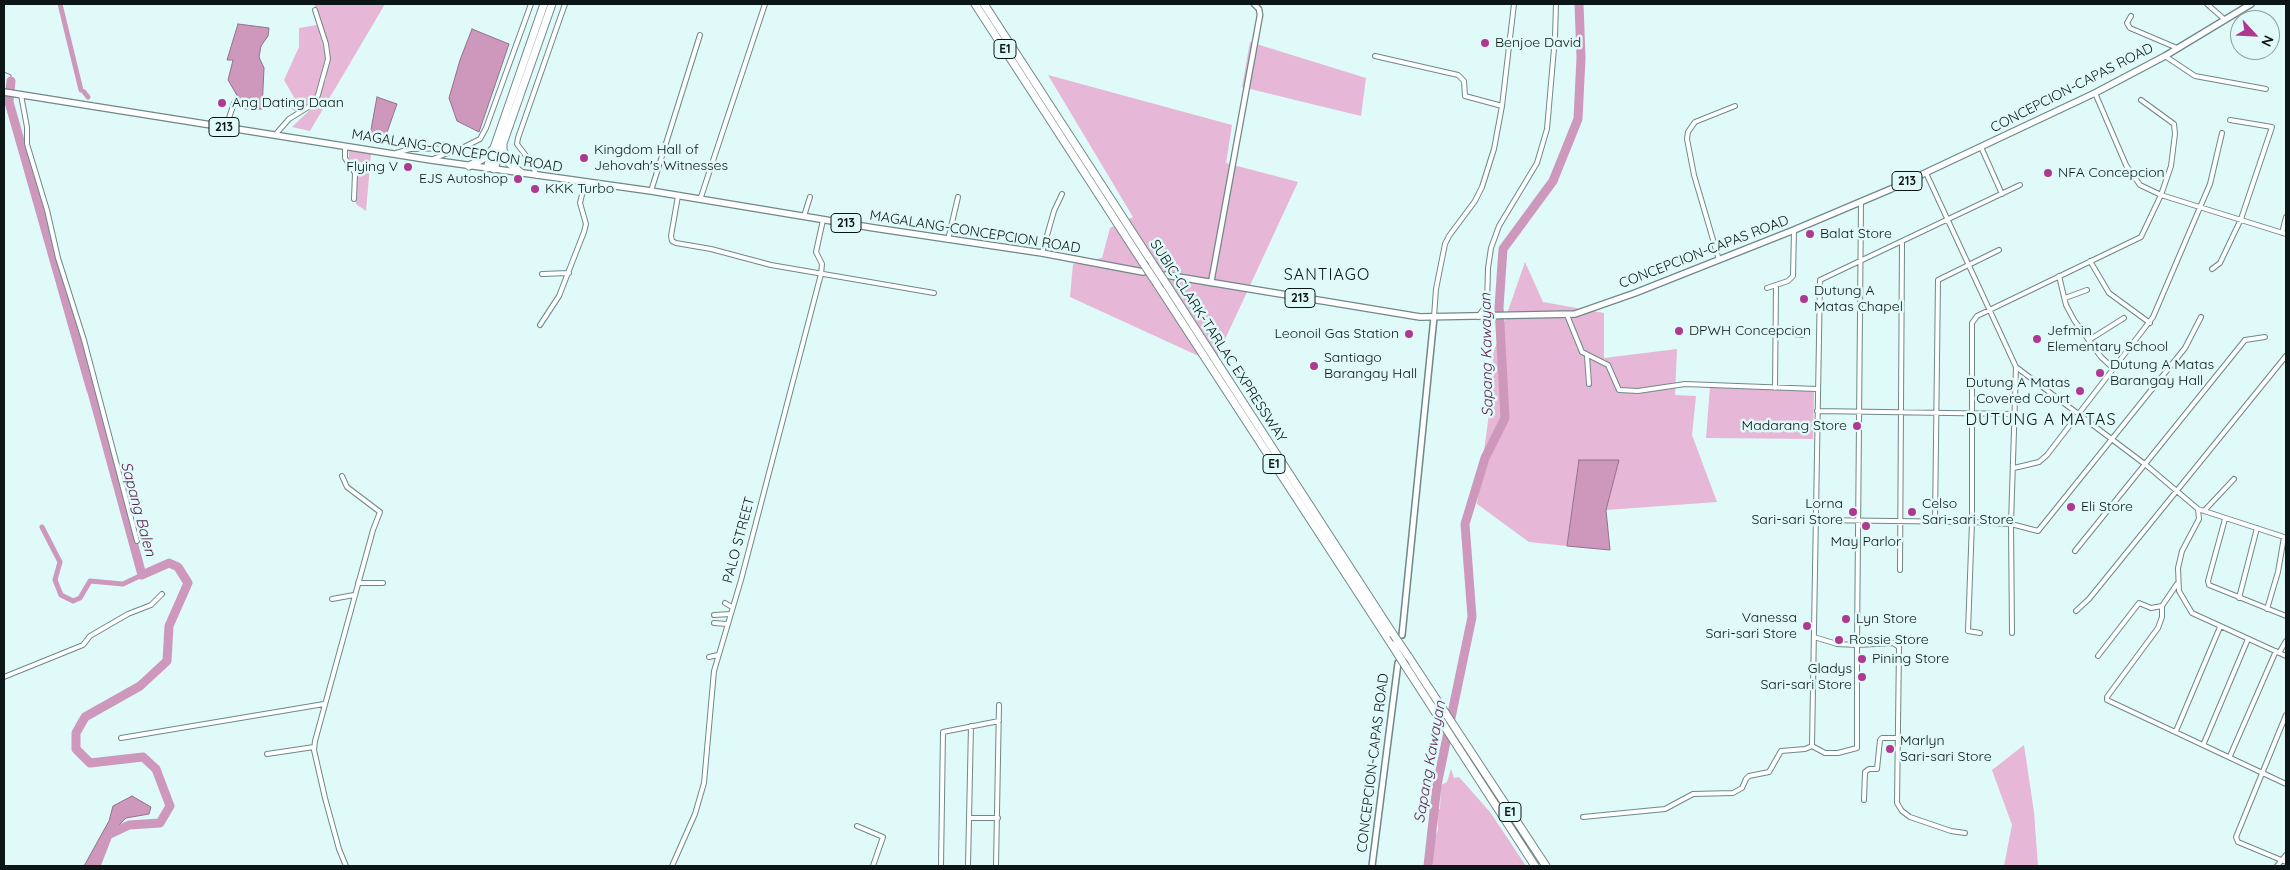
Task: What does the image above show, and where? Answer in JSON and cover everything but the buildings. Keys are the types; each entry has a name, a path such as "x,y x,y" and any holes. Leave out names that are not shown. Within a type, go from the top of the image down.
{"highway":[{"path":"490,169 544,4"},
{"path":"469,166 488,154 500,140 552,4"},
{"name":"SUBIC-CLARK-TARLAC EXPRESSWAY","path":"976,4 1142,263 1535,866"},
{"name":"SUBIC-CLARK-TARLAC EXPRESSWAY","path":"984,4 1546,866"},
{"path":"500,140 509,163 521,173"}],"main road":[{"name":"CONCEPCION-CAPAS ROAD","path":"1434,317 1567,315 1635,293 1794,230 1926,173 2095,93 2165,56 2250,4"},
{"name":"MAGALANG-CONCEPCION ROAD","path":"4,92 469,166 651,191 948,240 1042,253 1143,272"},
{"name":"213","path":"1166,275 1434,317"},
{"path":"1402,635 1434,317"},
{"name":"CONCEPCION-CAPAS ROAD","path":"1372,866 1398,663"}],"street":[{"path":"431,160 480,139 486,128 530,4"},
{"path":"537,176 530,161 517,144 565,4"},
{"path":"700,200 765,4"},
{"path":"1211,283 1260,15 1259,9 1254,4"},
{"path":"1434,317 1436,289 1446,244 1454,228 1475,200 1485,180 1497,137 1514,4"},
{"path":"1481,317 1487,304 1488,268 1491,248 1499,226 1537,164 1547,129 1556,4"},
{"path":"2207,4 2213,6 2224,20"},
{"path":"275,135 289,119 314,104 318,95 328,59 315,10"},
{"path":"2131,16 2127,23 2130,28 2177,48"},
{"path":"651,191 700,35"},
{"path":"1375,56 1458,75 1464,81 1465,96 1502,106"},
{"path":"2165,56 2194,76 2266,89"},
{"path":"2095,93 2118,147 2135,180 2148,190 2161,196 2241,219 2284,234 2286,217"},
{"path":"19,94 27,127 27,144 48,210 58,258 84,340 137,541"},
{"path":"1980,633 1968,631 1972,522 1972,322 1976,316 1990,309 2142,237 2161,196 2174,150 2175,128 2171,122 2141,100"},
{"path":"226,127 234,103"},
{"path":"1718,260 1694,175 1687,139 1688,132 1695,122 1735,106"},
{"path":"2212,269 2220,263 2241,219 2272,127 2230,120"},
{"path":"2014,468 2040,462 2150,322 2210,184 2222,133"},
{"path":"345,146 345,158 355,173 354,199"},
{"path":"1981,147 2002,194"},
{"path":"394,154 410,148 462,148"},
{"path":"1926,173 2016,367 2011,524 2012,634"},
{"path":"540,325 559,296 586,224 580,203 585,182"},
{"path":"1812,746 1818,284 1824,276 1902,242 2020,185"},
{"path":"1042,253 1054,211 1062,194"},
{"path":"678,196 671,236 673,242 710,249 771,265 864,282 875,281 934,293"},
{"path":"804,216 810,197"},
{"path":"948,240 958,197"},
{"path":"1812,746 1824,753 1838,753 1858,748 1859,260 1861,202"},
{"name":"PALO STREET","path":"672,866 695,814 704,783 714,671 821,274 821,259 816,252 824,219"},
{"path":"1766,288 1788,281 1793,276 1794,230"},
{"path":"1900,570 1902,242"},
{"path":"1935,522 1938,280 1999,250"},
{"path":"2090,261 2109,293 2150,322"},
{"path":"542,274 569,273"},
{"path":"2059,276 2069,311 2101,357 2113,368"},
{"path":"1775,388 1776,285"},
{"path":"2065,298 2087,290"},
{"path":"1567,315 1578,347 1587,356 1608,365 1617,388 1623,391 1685,384 1817,389"},
{"path":"1814,520 1972,522 2011,524 2034,531 2042,529 2185,348 2201,317"},
{"path":"2089,340 2124,318"},
{"path":"1776,332 1803,335"},
{"path":"2075,551 2146,465 2244,340 2265,337"},
{"path":"1587,356 1589,384"},
{"path":"2076,611 2089,599 2286,356"},
{"path":"2016,367 2146,465 2198,509 2284,537 2278,572 2267,609"},
{"path":"1816,411 2014,414"},
{"path":"342,476 347,488 380,512 354,595 314,747 339,850 346,866"},
{"path":"2204,511 2234,479"},
{"path":"2198,509 2199,519 2179,560 2177,584 2185,604 2192,613 2286,656"},
{"path":"2225,518 2208,583 2218,591 2286,616"},
{"path":"2239,598 2258,528"},
{"path":"358,583 383,583"},
{"path":"2177,584 2162,606 2162,617 2158,628 2106,698 2204,743 2286,784"},
{"path":"4,677 83,645 90,636 128,614 151,606 162,594"},
{"path":"332,599 354,595"},
{"path":"725,603 732,607"},
{"path":"2098,656 2139,603 2151,608 2162,606"},
{"path":"714,615 730,614"},
{"path":"714,622 727,624"},
{"path":"2176,731 2220,627"},
{"path":"1814,638 1836,644 1893,643 1899,647 1897,803 1902,811 1910,816 1943,828 1966,833"},
{"path":"2204,743 2248,638"},
{"path":"2230,756 2278,652 2286,641"},
{"path":"709,657 718,655"},
{"path":"121,738 324,704"},
{"path":"996,866 999,705"},
{"path":"2284,861 2238,842 2236,837 2286,715"},
{"path":"941,866 943,732 999,721"},
{"path":"968,866 971,726"},
{"path":"1864,800 1865,772 1869,769 1877,769 1880,740 1882,738 1899,738"},
{"path":"1583,817 1665,809 1693,794 1733,793 1742,788 1746,779 1750,776 1769,772 1781,751 1805,749 1812,746"},
{"path":"267,754 314,747"},
{"path":"970,818 998,818"},
{"path":"857,826 883,837 873,866"},
{"path":"2277,866 2284,861 2286,855"}],"shaded area":[{"path":"314,4 385,4 310,131 292,127 315,105 326,79 330,49"},
{"path":"238,24 269,28 268,36 261,46 259,57 264,68 262,109 245,109 228,80 233,60 227,60"},
{"path":"317,25 326,56 315,96 311,103 297,112 287,107 286,100 295,99 284,80 299,47 299,28"},
{"path":"472,29 509,44 479,132 457,121 449,98 460,60"},
{"path":"1250,42 1366,78 1361,116 1242,87"},
{"path":"1048,75 1232,125 1226,163 1298,182 1214,363 1070,297 1073,264 1102,258 1110,228 1133,217"},
{"path":"377,97 397,104 385,138 370,135"},
{"path":"349,150 371,154 366,211 356,204 357,172 349,159"},
{"path":"1525,262 1543,302 1604,313 1604,358 1677,349 1675,395 1696,396 1692,435 1717,502 1606,510 1619,460 1579,460 1567,546 1529,542 1477,504 1492,391 1493,354"},
{"path":"1710,387 1814,391 1813,439 1706,438"},
{"path":"1579,460 1619,460 1606,510 1610,550 1567,546"},
{"path":"2024,745 2034,812 2038,866 2004,866 2012,825 1992,770"},
{"path":"1451,769 1454,778 1459,777 1490,812 1526,866 1433,866 1432,848 1435,845 1433,840 1438,830 1437,809 1440,809 1441,785 1447,782"},
{"path":"132,796 151,807 149,814 126,818 103,841 100,866 84,866 109,821 113,806"}],"waterway":[{"path":"60,4 81,90"},
{"name":"Sapang Kawayan","path":"1428,866 1437,785 1472,617 1465,524 1485,458 1505,418 1499,307 1503,249 1553,181 1578,119 1581,58 1579,4"},
{"path":"4,72 11,75 11,81"},
{"name":"Sapang Balen","path":"11,81 9,102 91,390"},
{"path":"84,92 88,97"},
{"name":"Sapang Balen","path":"92,392 142,575 169,563 178,567 188,583 169,626 167,661 140,686 85,717 76,733 76,749 90,763 143,757 156,769 170,806 160,823 129,825 108,835 96,866"},
{"path":"42,527 60,562 55,580 61,595 73,601 80,598 90,581 123,584 142,575"}],"place":[{"name":"Benjoe David","path":"1485,43"},
{"name":"Ang Dating Daan","path":"222,103"},
{"name":"Kingdom Hall of Jehovah's Witnesses","path":"584,158"},
{"name":"Flying V","path":"408,167"},
{"name":"NFA Concepcion","path":"2048,173"},
{"name":"EJS Autoshop","path":"518,179"},
{"name":"KKK Turbo","path":"535,189"},
{"name":"Balat Store","path":"1810,234"},
{"name":"Dutung A Matas Chapel","path":"1804,299"},
{"name":"DPWH Concepcion","path":"1679,331"},
{"name":"Leonoil Gas Station","path":"1409,334"},
{"name":"Jefmin Elementary School","path":"2037,339"},
{"name":"Santiago Barangay Hall","path":"1314,366"},
{"name":"Dutung A Matas Barangay Hall","path":"2100,373"},
{"name":"Dutung A Matas Covered Court","path":"2080,391"},
{"name":"Madarang Store","path":"1857,426"},
{"name":"Eli Store","path":"2071,507"},
{"name":"Lorna Sari-sari Store","path":"1853,512"},
{"name":"Celso Sari-sari Store","path":"1912,512"},
{"name":"May Parlor","path":"1866,526"},
{"name":"Lyn Store","path":"1846,619"},
{"name":"Vanessa Sari-sari Store","path":"1807,626"},
{"name":"Rossie Store","path":"1839,640"},
{"name":"Pining Store","path":"1862,659"},
{"name":"Gladys Sari-sari Store","path":"1862,677"},
{"name":"Marlyn Sari-sari Store","path":"1890,749"}],"district":[{"name":"SANTIAGO","path":"1327,275"},
{"name":"DUTUNG A MATAS","path":"2041,420"}]}
